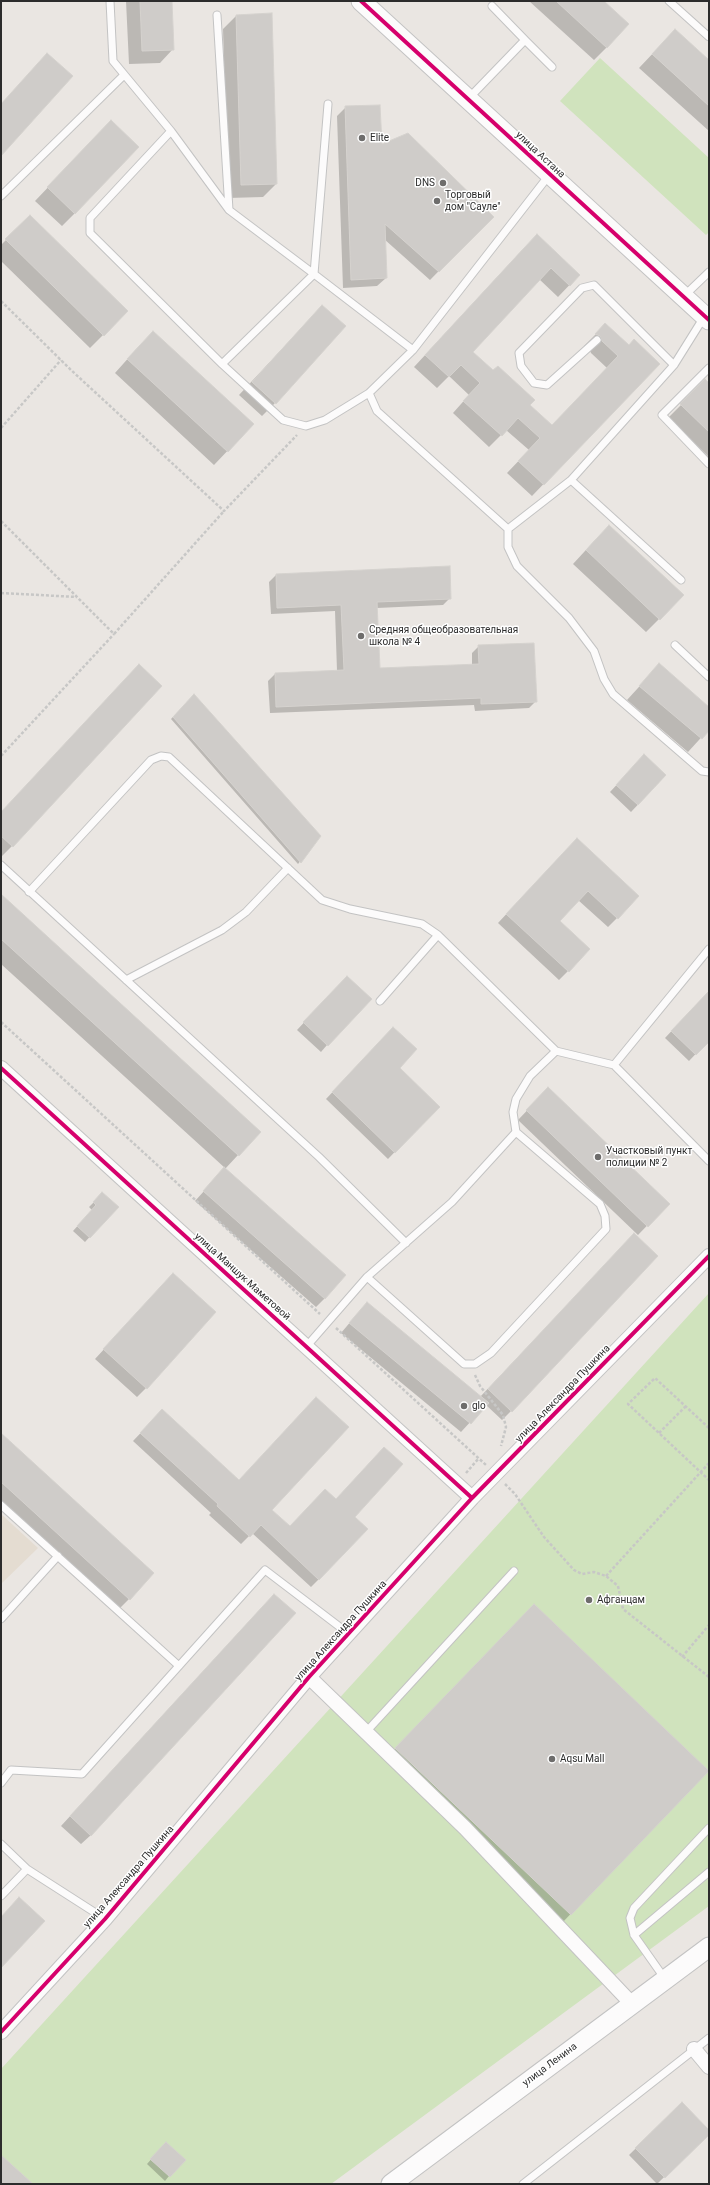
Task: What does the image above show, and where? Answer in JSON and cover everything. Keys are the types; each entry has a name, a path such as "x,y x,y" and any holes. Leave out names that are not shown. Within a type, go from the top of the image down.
{"street":[{"name":"улица Астана","path":"361,1 707,318"},
{"name":"улица Маншук Маметовой","path":"1,1068 472,1498"},
{"name":"улица Александра Пушкина","path":"1,2032 105,1919 309,1677 472,1498 709,1256"},
{"path":"309,1677 465,1828 632,2004"},
{"name":"улица Ленина","path":"392,2184 709,1947"},
{"path":"694,2049 709,2067"}],"lane":[{"path":"110,1 113,61 171,132 229,210 413,350"},
{"path":"675,3 709,37"},
{"path":"492,6 552,67"},
{"path":"217,15 229,210"},
{"path":"468,99 525,40"},
{"path":"1,196 124,75"},
{"path":"222,364 314,274 328,104"},
{"path":"171,132 90,218 90,234 222,364 283,420 306,426 325,420 369,393 413,350 550,174"},
{"path":"684,297 709,272"},
{"path":"597,340 547,385 534,383 521,366 519,353 582,288 594,285 674,365"},
{"path":"508,529 571,480 674,365 707,318"},
{"path":"709,368 662,415 709,464"},
{"path":"369,393 377,411 508,529 508,547 517,566 569,618 594,651 604,679 613,694 702,771 709,772"},
{"path":"571,480 681,580"},
{"path":"675,645 709,677"},
{"path":"29,892 151,760 161,756 170,757 322,900 350,909 422,924 438,935 556,1051 614,1065 709,1161"},
{"path":"1,865 319,1157 406,1243"},
{"path":"126,980 222,930 246,912 288,868"},
{"path":"380,1001 438,935"},
{"path":"614,1065 709,949"},
{"path":"367,1277 464,1364 475,1364 491,1354 606,1229 605,1216 600,1204 516,1132 513,1112 516,1099 530,1076 556,1051"},
{"path":"306,1347 367,1277 452,1202 516,1132"},
{"path":"1,1505 179,1666"},
{"path":"1,1619 58,1556"},
{"path":"1,1783 10,1770 82,1774 265,1570 349,1634"},
{"path":"366,1732 514,1571"},
{"path":"665,1980 634,1935 630,1918 634,1908 709,1828"},
{"path":"1,1844 27,1869 105,1919"},
{"path":"1,1896 27,1869"},
{"path":"634,1935 709,1872"},
{"path":"523,2184 709,2038"}],"path":[{"path":"1,301 61,360 224,511"},
{"path":"1,428 61,360"},
{"path":"1,756 114,634 224,511 306,426"},
{"path":"1,521 114,634"},
{"path":"1,593 77,597"},
{"path":"1,1022 496,1474 515,1494 544,1537 574,1570 582,1574 594,1572 606,1576 618,1586 623,1609 709,1677"},
{"path":"475,1364 475,1377 480,1386 503,1415 506,1428 499,1451"},
{"path":"709,1428 655,1378 628,1404 709,1480"},
{"path":"659,1433 685,1406"},
{"path":"456,1484 479,1458"},
{"path":"606,1576 709,1463"},
{"path":"682,1657 709,1625"}],"shaded area":[{"path":"1,1514 38,1548 1,1584"}],"green space":[{"path":"600,58 709,158 709,232 706,235 560,101"},
{"path":"709,1293 709,1906 331,2184 1,2184 1,2069"}],"building":[{"path":"140,1 172,1 174,50 142,51"},
{"path":"556,1 604,1 629,24 607,48"},
{"path":"272,13 277,184 241,185 236,15"},
{"path":"675,29 709,60 709,106 652,54"},
{"path":"47,53 73,76 1,156 1,104"},
{"path":"380,105 382,144 408,133 494,217 439,272 385,224 387,278 351,280 345,106"},
{"path":"111,120 139,147 75,214 47,187"},
{"path":"30,215 128,311 104,336 5,239"},
{"path":"537,234 580,275 570,286 551,268 473,352 493,370 498,366 535,400 530,405 552,425 618,356 602,341 600,336 595,334 605,323 629,345 634,339 660,364 544,485 518,461 540,438 518,418 502,436 463,401 480,383 461,365 449,377 425,355"},
{"path":"322,305 346,326 276,404 252,382"},
{"path":"153,331 254,424 228,452 127,359"},
{"path":"705,379 709,383 709,432 680,404"},
{"path":"609,525 684,595 660,620 586,550"},
{"name":"Средняя общеобразовательная школа № 4","path":"450,566 451,599 377,602 380,668 479,664 478,645 534,643 537,702 481,704 481,698 276,707 275,673 344,670 341,605 277,608 276,574"},
{"path":"659,663 709,707 709,731 702,739 639,686"},
{"path":"139,664 162,686 13,847 1,836 1,812"},
{"path":"194,694 321,836 301,863 173,717"},
{"path":"644,754 666,775 638,805 616,785"},
{"path":"577,838 639,896 618,919 588,891 560,921 590,949 569,972 506,914"},
{"path":"1,894 261,1132 239,1156 1,939"},
{"path":"347,976 372,999 328,1046 303,1022"},
{"path":"709,991 709,1042 696,1055 671,1031"},
{"path":"393,1027 417,1049 400,1068 440,1107 395,1153 332,1092"},
{"name":"Участковый пункт полиции № 2","path":"548,1087 670,1204 648,1227 526,1110"},
{"path":"224,1167 346,1275 325,1299 203,1191"},
{"path":"102,1192 119,1207 90,1238 77,1226 96,1205 93,1202"},
{"path":"634,1233 658,1256 512,1412 488,1389"},
{"path":"173,1273 216,1312 147,1389 103,1349"},
{"path":"367,1302 489,1403 471,1424 349,1323"},
{"path":"316,1397 349,1427 272,1510 290,1526 325,1489 336,1499 384,1447 403,1464 355,1517 368,1529 319,1580 261,1525 250,1537 217,1506 218,1504 140,1433 162,1409 239,1480"},
{"path":"1,1433 154,1573 130,1600 1,1482"},
{"path":"274,1594 296,1613 91,1836 70,1816"},
{"name":"Аqsu Mall","path":"534,1604 709,1771 571,1915 395,1748"},
{"path":"19,1897 45,1921 1,1968 1,1917"},
{"path":"682,2102 709,2130 709,2135 665,2178 635,2148"},
{"path":"166,2142 186,2160 170,2177 150,2159"},
{"path":"1,2155 33,2184 1,2184"}],"cycle path":[{"path":"361,1 709,320"},
{"path":"1,1068 472,1498"},
{"path":"1,2032 105,1919 309,1677 472,1498 709,1256"}],"place":[{"name":"Elite","path":"362,138"},
{"name":"DNS","path":"443,183"},
{"name":"Торговый дом \"Сауле\"","path":"437,201"},
{"name":"Средняя общеобразовательная школа № 4","path":"361,636"},
{"name":"Участковый пункт полиции № 2","path":"598,1157"},
{"name":"glo","path":"464,1406"},
{"name":"Афганцам","path":"589,1600"},
{"name":"Аqsu Mall","path":"552,1759"}]}
